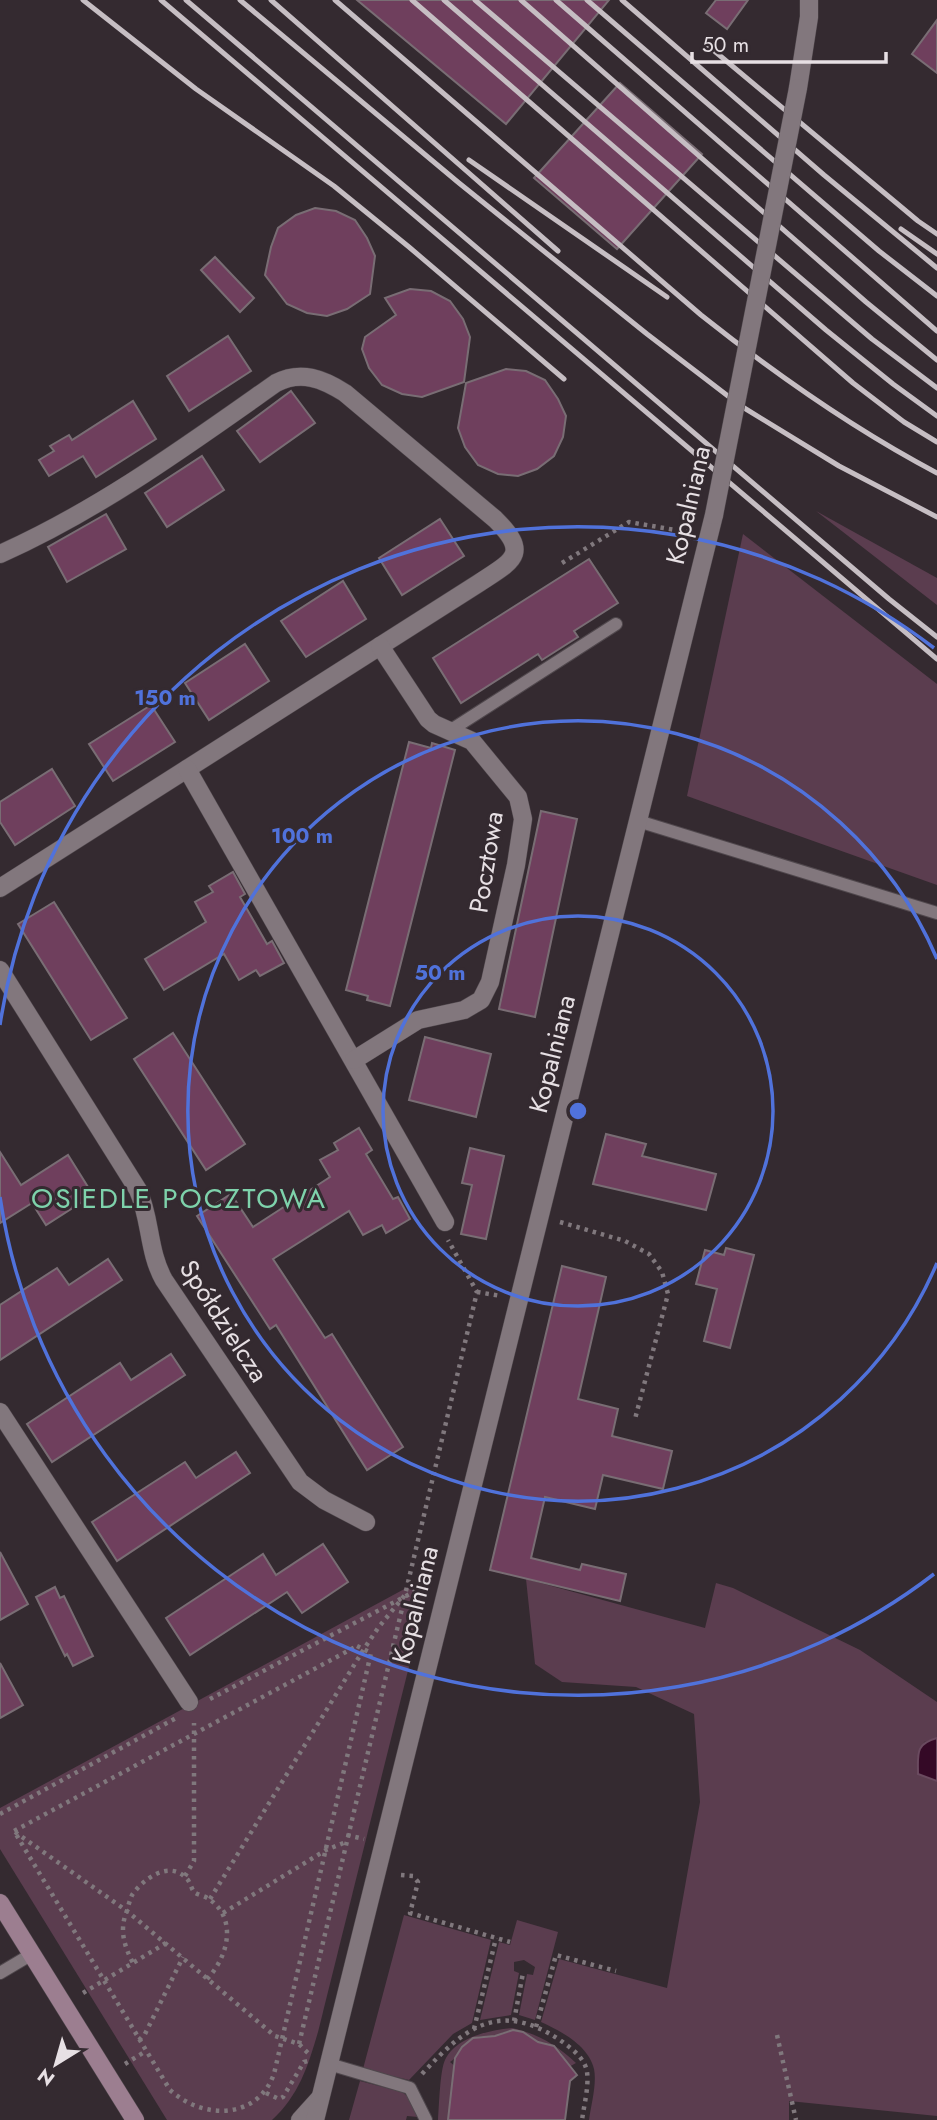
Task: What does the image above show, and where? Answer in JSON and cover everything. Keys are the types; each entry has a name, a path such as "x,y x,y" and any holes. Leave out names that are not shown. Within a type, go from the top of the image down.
{"main road":[{"path":"0,1903 135,2120"}],"street":[{"name":"Kopalniana","path":"312,2119 321,2096 322,2062 539,1216 714,515 799,88 809,18 808,0"},
{"path":"0,554 129,484 276,383 289,377 305,375 335,386 367,411 495,519 513,539 515,551 508,564 0,888"},
{"name":"Pocztowa","path":"354,1060 418,1020 470,1007 485,995 521,839 522,811 513,790 479,748 464,736 428,719 380,646"},
{"path":"187,769 445,1222"},
{"name":"Spółdzielcza","path":"0,971 138,1190 145,1208 155,1262 171,1291 300,1482 324,1500 366,1522"},
{"path":"0,1412 189,1702"}],"lane":[{"path":"452,730 616,624"},
{"path":"638,821 937,913"},
{"path":"0,1973 32,1954"},
{"path":"322,2062 410,2088 426,2120"}],"path":[{"path":"562,563 629,522 709,536"},
{"path":"539,1216 625,1241 649,1254 662,1272 668,1294 635,1419"},
{"path":"13,1831 127,1911 282,2040 299,2044 477,1292 448,1240 445,1222"},
{"path":"210,1899 378,1628 405,1595 435,1581"},
{"path":"13,1831 358,1646 371,1653 275,2074 266,2093 252,2108 230,2117"},
{"path":"185,1876 194,1861 195,1734"},
{"path":"13,1831 170,2090 181,2104 191,2111"},
{"path":"347,1835 370,1840"},
{"path":"223,1913 326,1850 346,1842"},
{"path":"133,1963 123,1937 123,1920 132,1895 155,1874 169,1870 185,1876 194,1892 210,1899 223,1913 228,1930 225,1952 207,1979"},
{"path":"401,1875 413,1876 418,1882 410,1913 510,1941"},
{"path":"474,2029 496,1938"},
{"path":"83,1993 166,1943"},
{"path":"536,2027 556,1955 616,1971"},
{"path":"139,2040 145,2034 183,1956"},
{"path":"514,2021 523,1973"},
{"path":"410,2088 452,2043 474,2029 490,2023 514,2021 536,2027 569,2047 585,2064 587,2073 582,2120"},
{"path":"777,2035 796,2120"},
{"path":"125,2064 146,2051"},
{"path":"266,2093 279,2099 283,2097 304,2062 322,2062"}],"shaded area":[{"path":"816,511 937,578 937,605"},
{"path":"743,534 937,684 937,885 687,796"},
{"path":"432,1574 318,2032 296,2090 272,2120 167,2120 0,1849 0,1808"},
{"path":"526,1579 705,1628 716,1583 733,1588 860,1650 937,1702 937,1738 924,1742 919,1774 937,1781 937,2116 789,2101 789,2120 589,2120 595,2081 591,2061 573,2040 541,2022 559,1959 667,1988 700,1802 694,1714 636,1687 562,1682 535,1664"},
{"path":"937,1738 937,1781 918,1774 918,1761 921,1747"},
{"path":"404,1915 491,1940 472,2023 453,2034 409,2080 363,2069"},
{"path":"517,1920 558,1932 535,2020 519,2015 527,1974 533,1975 535,1967 524,1960 514,1962 514,1971 519,1973 511,2015 480,2020 499,1942 510,1945"},
{"path":"512,2028 547,2041 562,2051 576,2063 567,2068 562,2055 554,2046 538,2042 519,2032 509,2031 493,2038 484,2036 472,2039 450,2062 457,2068 448,2120 438,2120 442,2072 450,2052 474,2036"},
{"path":"360,2081 402,2092 418,2117 407,2116 406,2120 349,2120"}],"building":[{"path":"357,0 609,0 506,124"},
{"path":"716,0 748,0 727,29 706,13"},
{"path":"937,20 937,73 912,54"},
{"path":"620,83 702,154 617,249 534,178"},
{"path":"315,208 336,211 355,220 375,256 370,294 347,309 327,316 307,313 287,304 265,275 278,228 296,215"},
{"path":"215,257 254,298 240,312 201,270"},
{"path":"410,289 431,291 450,301 463,319 470,337 464,382 422,397 402,394 382,385 369,368 362,349 365,337 396,315 385,298"},
{"path":"228,336 251,371 189,411 167,376"},
{"path":"506,369 526,371 545,380 566,416 563,437 554,456 537,469 518,476 498,474 478,465 465,447 458,428 466,383"},
{"path":"291,391 315,423 260,462 237,431"},
{"path":"133,401 156,439 96,477 83,456 49,476 39,460 54,451 50,446 69,435 72,440"},
{"path":"202,456 224,490 167,527 145,493"},
{"path":"106,514 126,549 67,582 48,547"},
{"path":"440,519 464,556 402,595 379,558"},
{"path":"589,559 618,603 574,631 578,637 542,660 538,654 461,703 433,658"},
{"path":"343,581 366,619 306,657 281,621"},
{"path":"245,644 269,681 209,720 185,683"},
{"path":"151,705 175,742 113,781 89,744"},
{"path":"409,742 431,748 432,743 455,750 390,1006 367,1000 368,996 346,990"},
{"path":"52,769 75,806 15,845 0,822 0,802"},
{"path":"541,811 577,819 535,1017 499,1009"},
{"path":"233,872 245,894 240,897 267,944 272,941 284,963 260,976 256,970 239,980 224,954 164,990 145,959 206,922 195,902 213,892 209,886"},
{"path":"54,902 127,1018 91,1040 18,924"},
{"path":"173,1033 245,1144 206,1170 134,1059"},
{"path":"425,1037 491,1054 476,1117 409,1100"},
{"path":"359,1128 372,1150 366,1154 393,1199 398,1197 410,1219 386,1233 382,1225 363,1235 349,1211 273,1259 325,1338 332,1334 403,1447 367,1470 276,1325 270,1329 197,1216 231,1194 253,1227 330,1177 320,1160 338,1150 334,1143"},
{"path":"606,1134 646,1144 642,1156 716,1174 706,1210 593,1184"},
{"path":"470,1148 504,1156 486,1239 461,1234 472,1185 462,1183"},
{"path":"0,1152 21,1185 68,1155 93,1195 46,1225 32,1203 0,1223"},
{"path":"726,1248 754,1255 730,1348 704,1341 717,1289 696,1284 705,1250 724,1255"},
{"path":"108,1259 122,1280 0,1360 0,1305 57,1268 69,1285"},
{"path":"562,1266 606,1277 578,1399 618,1409 612,1436 672,1451 663,1489 603,1475 595,1509 545,1497 531,1558 580,1570 582,1564 626,1574 620,1601 490,1570"},
{"path":"171,1354 185,1375 52,1462 27,1424 120,1363 131,1380"},
{"path":"236,1452 250,1473 117,1561 92,1522 185,1462 196,1478"},
{"path":"323,1544 348,1582 302,1613 287,1592 190,1655 166,1618 263,1554 276,1575"},
{"path":"0,1552 28,1604 0,1620"},
{"path":"55,1587 60,1598 64,1596 93,1656 73,1666 67,1654 65,1656 36,1597"},
{"path":"0,1663 23,1705 0,1718"},
{"path":"513,2030 554,2046 577,2075 570,2081 565,2120 448,2120 455,2058 462,2047 473,2038 495,2036"}],"railway":[{"path":"83,0 196,89 334,186 564,379"},
{"path":"161,0 937,659"},
{"path":"186,0 937,637"},
{"path":"240,0 459,183 741,406 839,466 937,517"},
{"path":"271,0 558,251"},
{"path":"335,0 701,315 816,400 937,473"},
{"path":"412,0 853,383 904,422 937,442"},
{"path":"444,0 826,330 937,416"},
{"path":"475,0 872,339 937,388"},
{"path":"521,0 866,302 937,360"},
{"path":"556,0 937,331"},
{"path":"587,0 879,251 937,296"},
{"path":"622,0 824,175 937,268"},
{"path":"706,44 937,234"},
{"path":"469,160 667,297"},
{"path":"901,229 937,254"}],"district":[{"name":"OSIEDLE POCZTOWA","path":"179,1198"}]}
